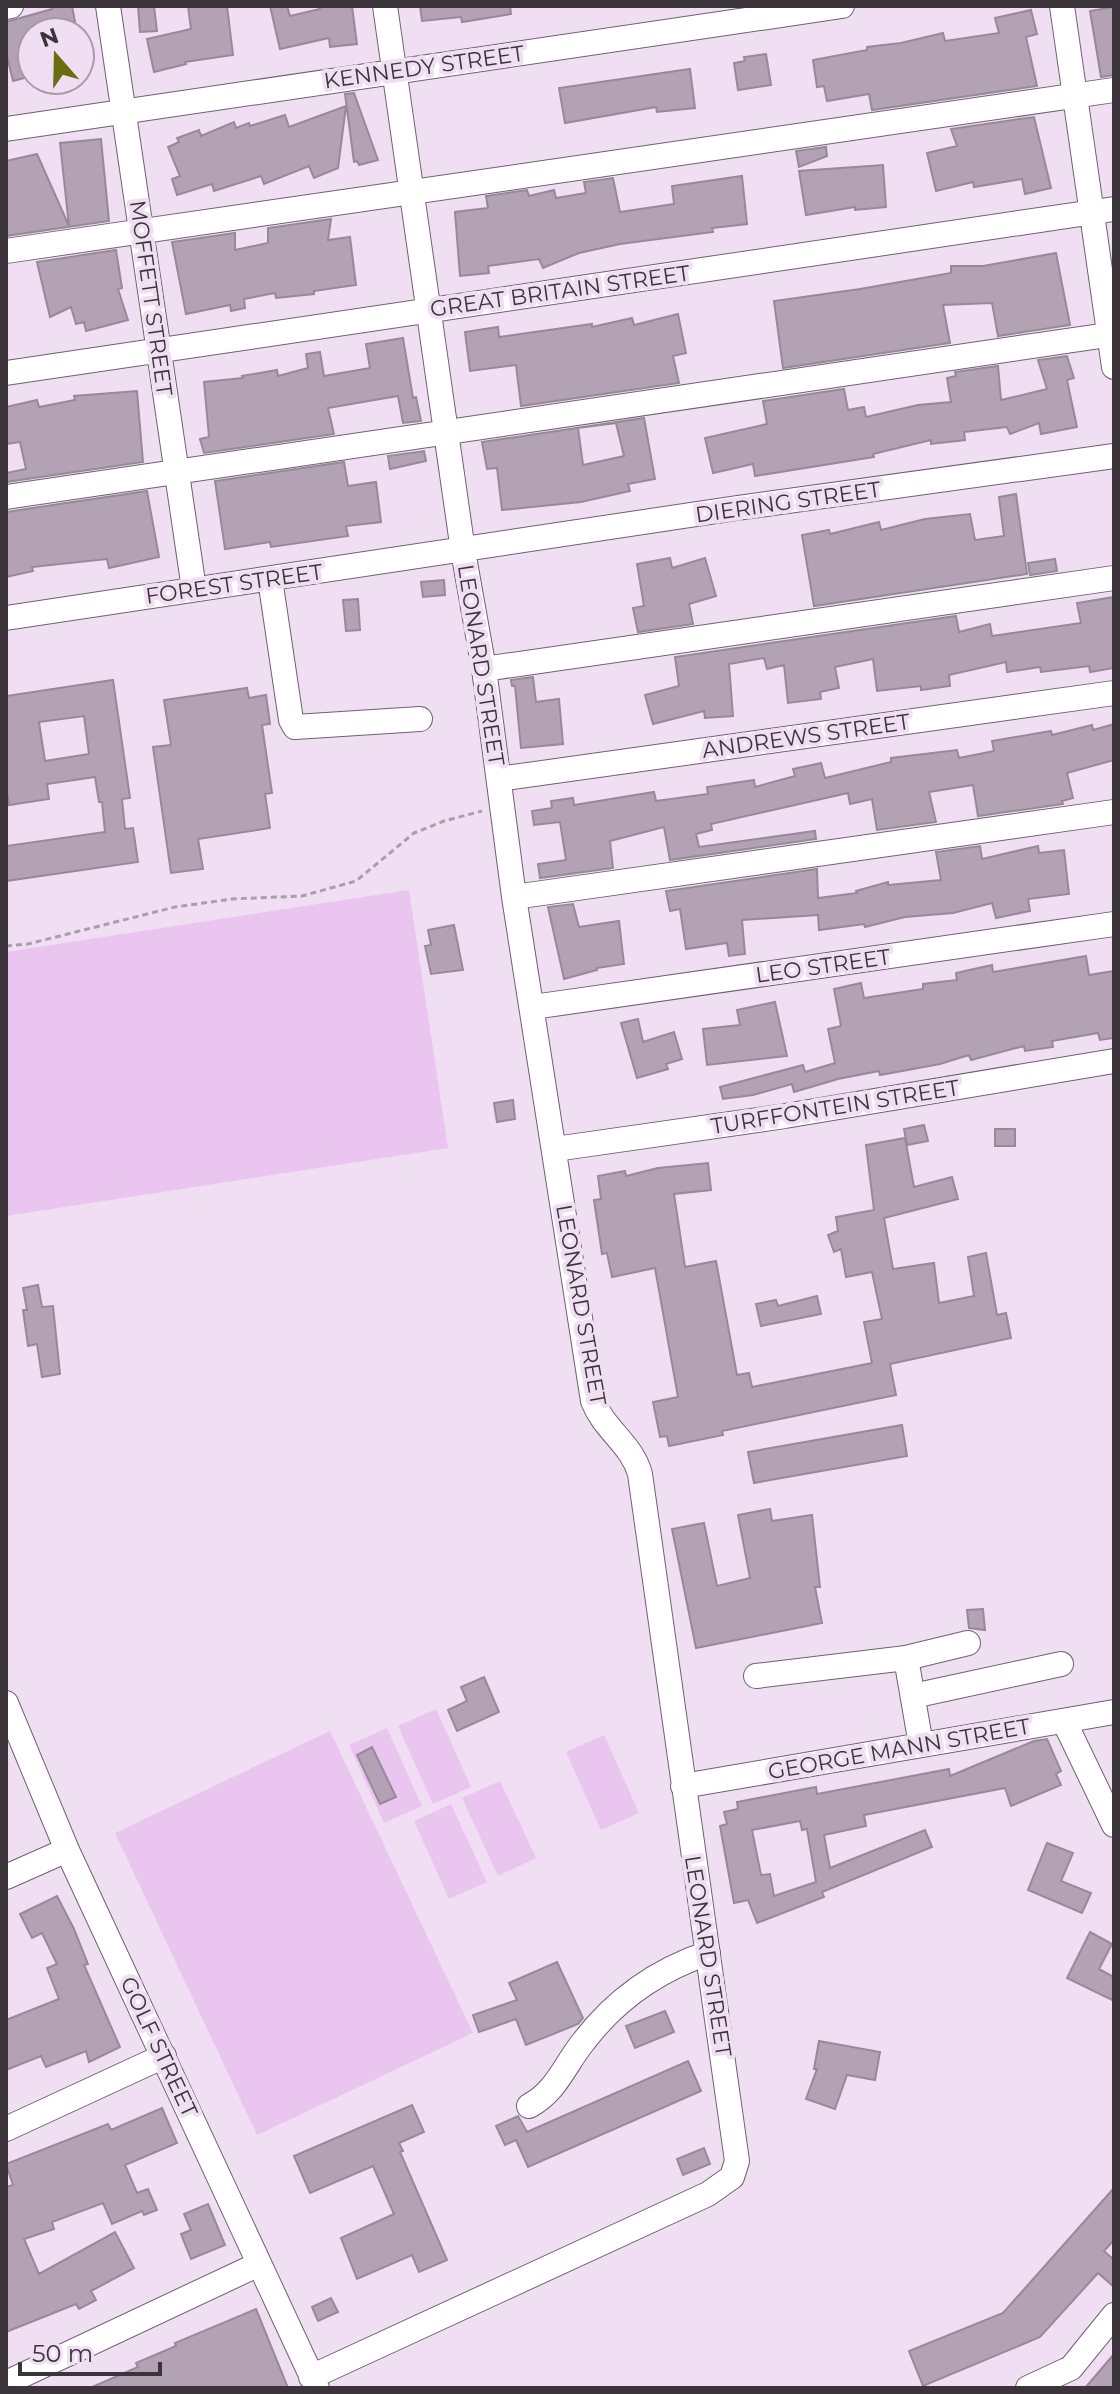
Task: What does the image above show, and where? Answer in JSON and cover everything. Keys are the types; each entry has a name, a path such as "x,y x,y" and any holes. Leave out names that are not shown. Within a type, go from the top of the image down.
{"street":[{"name":"MOFFETT STREET","path":"108,6 194,589"},
{"name":"LEONARD STREET","path":"314,2382 708,2194 726,2183 735,2170 737,2149 640,1474 631,1451 598,1413 593,1401 514,897 484,669 463,551 385,6"},
{"name":"KENNEDY STREET","path":"6,129 842,6"},
{"path":"1062,6 1075,95 1102,211 1114,367"},
{"path":"6,251 1114,90"},
{"name":"GREAT BRITAIN STREET","path":"6,373 1102,211"},
{"path":"6,497 1112,334"},
{"name":"DIERING STREET","path":"463,551 737,508 1114,456"},
{"name":"FOREST STREET","path":"6,618 463,551"},
{"path":"484,669 1114,578"},
{"path":"270,579 291,720 295,727 420,719"},
{"name":"ANDREWS STREET","path":"499,779 1114,693"},
{"path":"514,897 1114,812"},
{"name":"LEO STREET","path":"533,1007 1114,924"},
{"name":"TURFFONTEIN STREET","path":"555,1149 785,1116 1114,1061"},
{"path":"756,1676 906,1658 968,1643"},
{"path":"906,1658 921,1745"},
{"path":"913,1696 1061,1664"},
{"name":"GOLF STREET","path":"6,1703 67,1850 314,2382"},
{"name":"GEORGE MANN STREET","path":"683,1786 1114,1712"},
{"path":"1064,1721 1114,1825"},
{"path":"6,1877 67,1850"},
{"path":"529,2106 553,2089 583,2041 618,2003 647,1981 708,1953"},
{"path":"6,2129 164,2056"},
{"path":"6,2383 259,2264"},
{"path":"1028,2388 1071,2368 1114,2315"}],"path":[{"path":"6,946 28,944 175,907 232,899 302,896 356,881 414,833 444,821 502,807"}],"shaded area":[{"path":"409,890 448,1148 6,1216 6,952"},
{"path":"436,1709 471,1787 433,1804 398,1726"},
{"path":"387,1728 422,1806 384,1823 349,1745"},
{"path":"330,1731 473,2033 257,2135 115,1833"},
{"path":"604,1735 639,1813 601,1830 566,1752"},
{"path":"500,1781 536,1858 498,1876 462,1798"},
{"path":"451,1804 487,1882 449,1899 414,1821"}],"building":[{"path":"51,6 72,6 74,16 27,16 52,9"},
{"path":"138,6 154,6 157,31 140,32"},
{"path":"188,6 227,6 233,55 185,62 154,72 147,39 191,29"},
{"path":"270,6 287,6 290,16 320,9 319,6 352,6 357,44 330,47 329,38 280,49"},
{"path":"420,6 510,6 511,14 462,22 461,17 422,21"},
{"path":"1114,7 1114,75 1101,77 1090,11"},
{"path":"1031,10 1037,34 1026,37 1037,86 872,110 869,94 827,101 824,86 817,87 813,60 943,33 945,41 999,33 995,18"},
{"path":"16,19 16,80 13,81 6,52 6,22"},
{"path":"766,54 771,85 738,90 734,63 745,61 744,57"},
{"path":"690,69 695,108 657,112 656,107 565,123 559,88"},
{"path":"354,93 378,160 359,165 357,161 354,162 345,94"},
{"path":"346,106 338,168 314,178 309,166 264,184 261,176 214,191 212,184 177,195 172,179 180,176 168,147 179,142 177,138 199,130 201,136 234,122 236,128 285,115 289,127"},
{"path":"1034,117 1051,188 1025,194 1022,179 974,187 973,182 936,191 927,153 957,146 951,129"},
{"path":"101,139 109,221 6,236 6,161 37,154 69,226 60,143"},
{"path":"826,147 827,156 799,167 796,151"},
{"path":"883,165 886,207 855,210 855,207 806,215 799,171"},
{"path":"742,176 747,224 712,228 713,232 620,244 579,253 543,268 539,259 488,266 489,273 460,276 455,212 488,208 486,196 527,190 529,196 554,190 556,198 586,193 584,182 613,178 620,212 674,204 672,186"},
{"path":"331,219 328,240 350,237 356,285 276,298 275,293 244,299 245,308 231,311 230,305 186,314 172,242 235,233 235,250 268,243 268,228"},
{"path":"116,250 122,288 118,289 128,320 86,331 84,322 76,324 71,307 50,317 37,262"},
{"path":"1056,253 1070,325 998,336 992,303 943,305 950,343 783,368 774,301 951,273 951,266 983,266"},
{"path":"678,314 686,353 673,356 679,383 521,406 516,365 470,371 465,332 498,327 499,337 592,324 592,327 632,318 634,325"},
{"path":"403,338 413,398 416,397 421,421 403,423 398,396 328,408 334,434 204,453 200,439 209,437 204,382 277,370 278,376 308,368 306,354 320,352 324,376 370,368 366,344"},
{"path":"1067,356 1074,378 1067,380 1077,427 1041,434 1039,423 1010,434 1007,427 964,432 965,440 931,444 931,440 873,454 874,457 755,476 753,464 713,473 705,438 767,424 763,401 844,389 848,410 864,407 866,417 918,405 951,402 947,378 956,376 955,372 998,366 1001,400 1047,389 1038,360"},
{"path":"137,391 143,462 6,482 6,473 26,469 20,442 6,444 6,407 37,400 39,407 75,400 74,396"},
{"path":"644,418 655,479 628,484 630,491 581,502 502,510 497,468 487,469 482,442","holes":["616,423 624,456 583,465 578,428"]},
{"path":"424,451 426,461 390,469 388,456"},
{"path":"344,462 348,486 376,482 381,522 346,526 348,536 271,547 270,542 225,549 215,481"},
{"path":"147,491 159,557 109,568 107,559 32,567 33,571 6,577 6,512"},
{"path":"1016,494 1027,574 814,606 802,535 829,530 830,534 879,522 881,530 925,519 970,514 975,540 1004,536 999,497"},
{"path":"670,558 672,568 705,558 716,596 689,604 693,624 638,632 633,608 644,606 637,564"},
{"path":"1055,559 1057,571 1030,575 1028,563"},
{"path":"444,580 445,595 423,597 421,582"},
{"path":"1114,597 1114,668 1090,672 1089,666 1041,672 1040,667 1007,672 1006,662 949,675 950,686 877,691 873,659 835,667 839,688 820,692 821,699 788,703 784,665 767,669 764,658 729,664 733,716 705,718 704,711 653,724 645,695 679,686 675,657 956,616 959,632 990,624 992,636 1081,623 1077,603"},
{"path":"358,599 360,630 346,631 343,600"},
{"path":"533,677 536,702 559,699 563,744 521,748 515,686 512,686 511,680"},
{"path":"113,680 130,798 122,799 125,829 133,828 138,862 6,881 6,846 105,832 102,802 99,802 95,777 47,784 49,799 9,805 6,786 6,696","holes":["84,716 89,754 45,761 39,722"]},
{"path":"247,688 249,698 266,695 270,724 262,725 272,793 265,794 270,828 198,839 203,869 171,873 153,747 171,745 164,700"},
{"path":"1114,724 1114,760 1067,773 1073,798 1062,801 1063,804 978,816 973,785 929,792 936,822 877,830 872,799 850,804 848,793 711,824 712,830 696,834 699,847 815,831 816,839 670,860 664,827 610,841 613,868 540,878 538,864 566,860 560,822 534,825 532,811 552,808 551,801 573,798 574,805 654,792 656,801 708,794 707,787 754,780 755,787 795,776 793,769 821,763 825,778 891,762 891,758 957,750 959,758 994,751 992,741 1051,731 1052,735 1092,725 1093,730"},
{"path":"980,846 982,859 1038,846 1039,853 1064,850 1069,894 1028,899 1030,911 996,918 992,903 953,913 905,917 865,927 864,924 819,930 818,915 742,920 745,954 729,956 727,943 686,949 680,909 670,911 666,891 817,869 818,898 857,893 888,882 888,885 941,880 936,852"},
{"path":"573,904 579,927 619,921 624,964 597,968 564,979 548,907"},
{"path":"454,925 463,970 431,974 425,946 431,945 428,930"},
{"path":"1086,956 1089,975 1114,971 1114,1038 1100,1040 1098,1033 1052,1041 1053,1047 1025,1051 1024,1046 971,1060 969,1055 940,1064 880,1075 879,1071 838,1079 794,1092 792,1084 753,1095 723,1099 720,1087 803,1065 805,1072 835,1063 828,1029 841,1026 834,989 861,983 864,998 923,989 923,984 957,980 956,973 992,965 993,972"},
{"path":"775,1002 787,1056 707,1065 703,1029 740,1025 737,1010"},
{"path":"638,1019 643,1042 674,1032 682,1059 666,1064 668,1069 637,1078 621,1023"},
{"path":"513,1100 515,1119 497,1122 494,1103"},
{"path":"924,1125 928,1141 907,1145 904,1129"},
{"path":"995,1129 1015,1129 1015,1146 995,1146"},
{"path":"905,1138 914,1187 952,1177 958,1199 884,1218 893,1269 934,1263 939,1303 974,1296 968,1257 986,1253 997,1315 1006,1313 1011,1338 890,1364 896,1395 722,1431 723,1435 669,1446 667,1436 660,1437 653,1402 678,1397 655,1268 612,1277 607,1253 602,1254 594,1200 601,1199 598,1176 625,1171 626,1176 658,1168 708,1163 711,1190 674,1194 685,1267 716,1261 737,1375 749,1373 752,1387 872,1363 864,1322 882,1319 872,1272 846,1277 841,1249 834,1252 828,1235 838,1231 836,1217 874,1210 866,1145"},
{"path":"38,1285 42,1307 53,1306 60,1374 42,1377 37,1344 28,1346 23,1310 27,1310 23,1288"},
{"path":"817,1296 821,1314 761,1326 756,1304 776,1300 778,1306"},
{"path":"902,1425 907,1456 754,1483 748,1452"},
{"path":"770,1509 772,1521 812,1515 820,1587 815,1587 822,1623 696,1648 672,1529 704,1523 717,1586 750,1578 738,1515"},
{"path":"983,1609 985,1630 969,1628 967,1610"},
{"path":"484,1677 499,1712 457,1731 448,1710 467,1701 461,1687"},
{"path":"1047,1739 1061,1771 1056,1774 1061,1785 1011,1806 1005,1788 864,1815 866,1826 824,1835 830,1868 925,1830 932,1847 822,1892 824,1897 757,1923 748,1900 734,1903 720,1826 727,1824 724,1812 738,1809 737,1802 816,1787 817,1794 949,1769 950,1776 1034,1741","holes":["800,1821 802,1830 807,1829 816,1882 774,1896 770,1874 761,1875 752,1830"]},
{"path":"372,1747 396,1797 380,1804 357,1755"},
{"path":"1047,1843 1073,1853 1061,1881 1091,1893 1082,1913 1028,1890"},
{"path":"57,1896 74,1929 88,1964 84,1965 120,2047 89,2062 86,2051 46,2067 41,2056 6,2070 6,2020 59,1999 47,1968 57,1964 42,1933 32,1938 20,1914"},
{"path":"1090,1932 1112,1944 1099,1969 1114,1977 1114,2001 1067,1978"},
{"path":"557,1962 583,2018 578,2024 526,2045 516,2019 479,2032 473,2015 517,2000 509,1983"},
{"path":"665,2011 674,2032 635,2048 626,2026"},
{"path":"819,2041 880,2052 875,2080 847,2075 835,2109 806,2099 817,2069 814,2069"},
{"path":"688,2061 701,2091 528,2167 516,2140 505,2145 496,2126 518,2116 527,2132"},
{"path":"412,2105 424,2132 399,2143 403,2151 400,2152 447,2260 419,2272 412,2255 357,2279 341,2238 394,2214 373,2166 310,2193 294,2156"},
{"path":"162,2108 177,2143 125,2165 137,2193 148,2189 157,2210 144,2215 142,2211 112,2224 103,2203 52,2222 54,2229 24,2239 39,2274 115,2232 134,2268 91,2291 96,2300 79,2309 76,2304 6,2332 6,2187 13,2185 6,2164 108,2124 111,2130"},
{"path":"704,2148 710,2164 683,2175 677,2159"},
{"path":"1114,2188 1114,2240 1104,2251 1114,2260 1114,2287 1098,2273 1040,2337 923,2386 909,2351 1003,2313"},
{"path":"208,2204 225,2245 191,2259 181,2234 191,2230 184,2214"},
{"path":"331,2298 338,2312 318,2321 312,2307"},
{"path":"256,2309 288,2388 90,2388 138,2367 136,2363 176,2346 175,2343"},
{"path":"1114,2354 1114,2388 1085,2388"}]}
